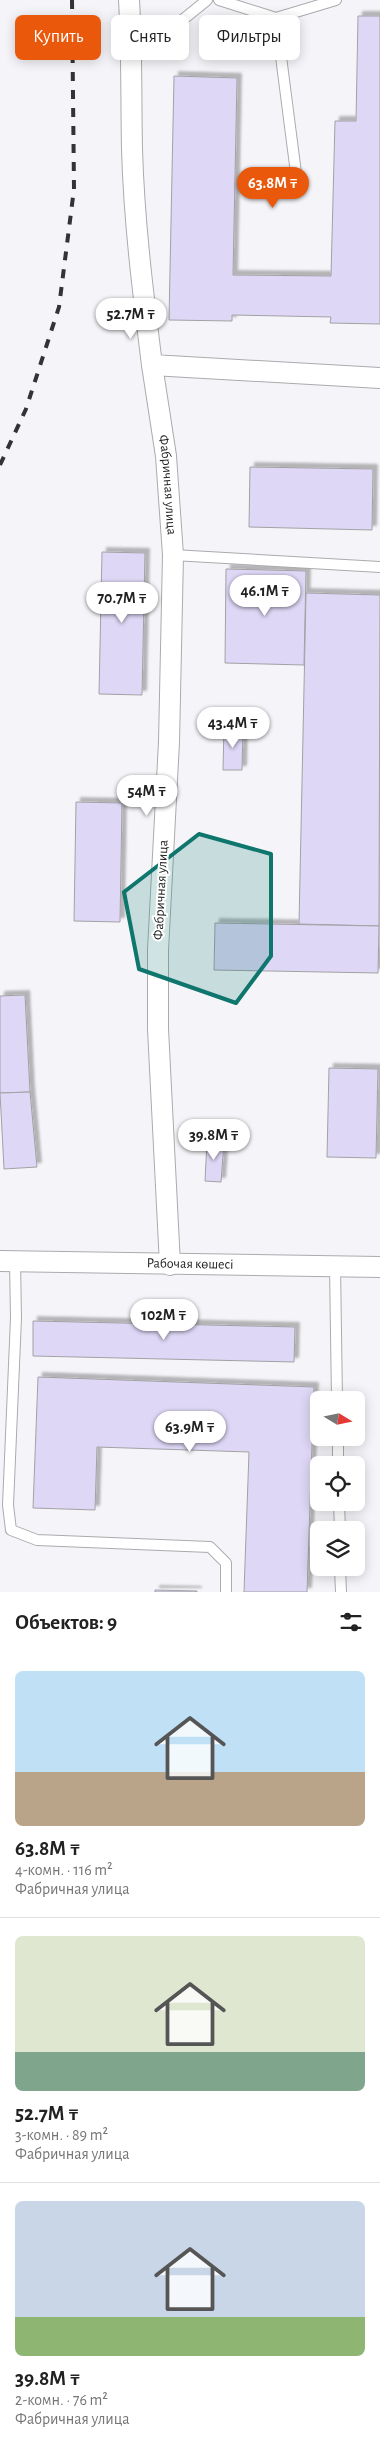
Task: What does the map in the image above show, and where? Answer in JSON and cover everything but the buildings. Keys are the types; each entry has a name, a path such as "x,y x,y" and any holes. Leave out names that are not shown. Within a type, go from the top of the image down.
{"street":[{"name":"Фабричная улица","path":"129,0 130,15"},
{"name":"Фабричная улица","path":"133,60 132,149 137,231 152,365 166,456 173,555 169,742 158,950 158,1029 170,1265"},
{"path":"152,365 380,378"},
{"name":"Рабочая көшесі","path":"7,1261 380,1267"}],"lane":[{"path":"188,15 206,0"},
{"path":"219,0 266,15"},
{"path":"286,15 336,0"},
{"path":"281,60 296,173"},
{"path":"173,555 380,567"},
{"path":"7,1261 16,1318 8,1505 11,1530 37,1540 210,1547 226,1563 226,1592"},
{"path":"335,1266 337,1391"},
{"path":"340,1576 341,1592"}],"highlighted area":[{"path":"199,834 271,854 271,956 236,1003 139,969 124,892"}],"railway":[{"path":"0,465 26,409 59,307 74,189 72,0"}]}
